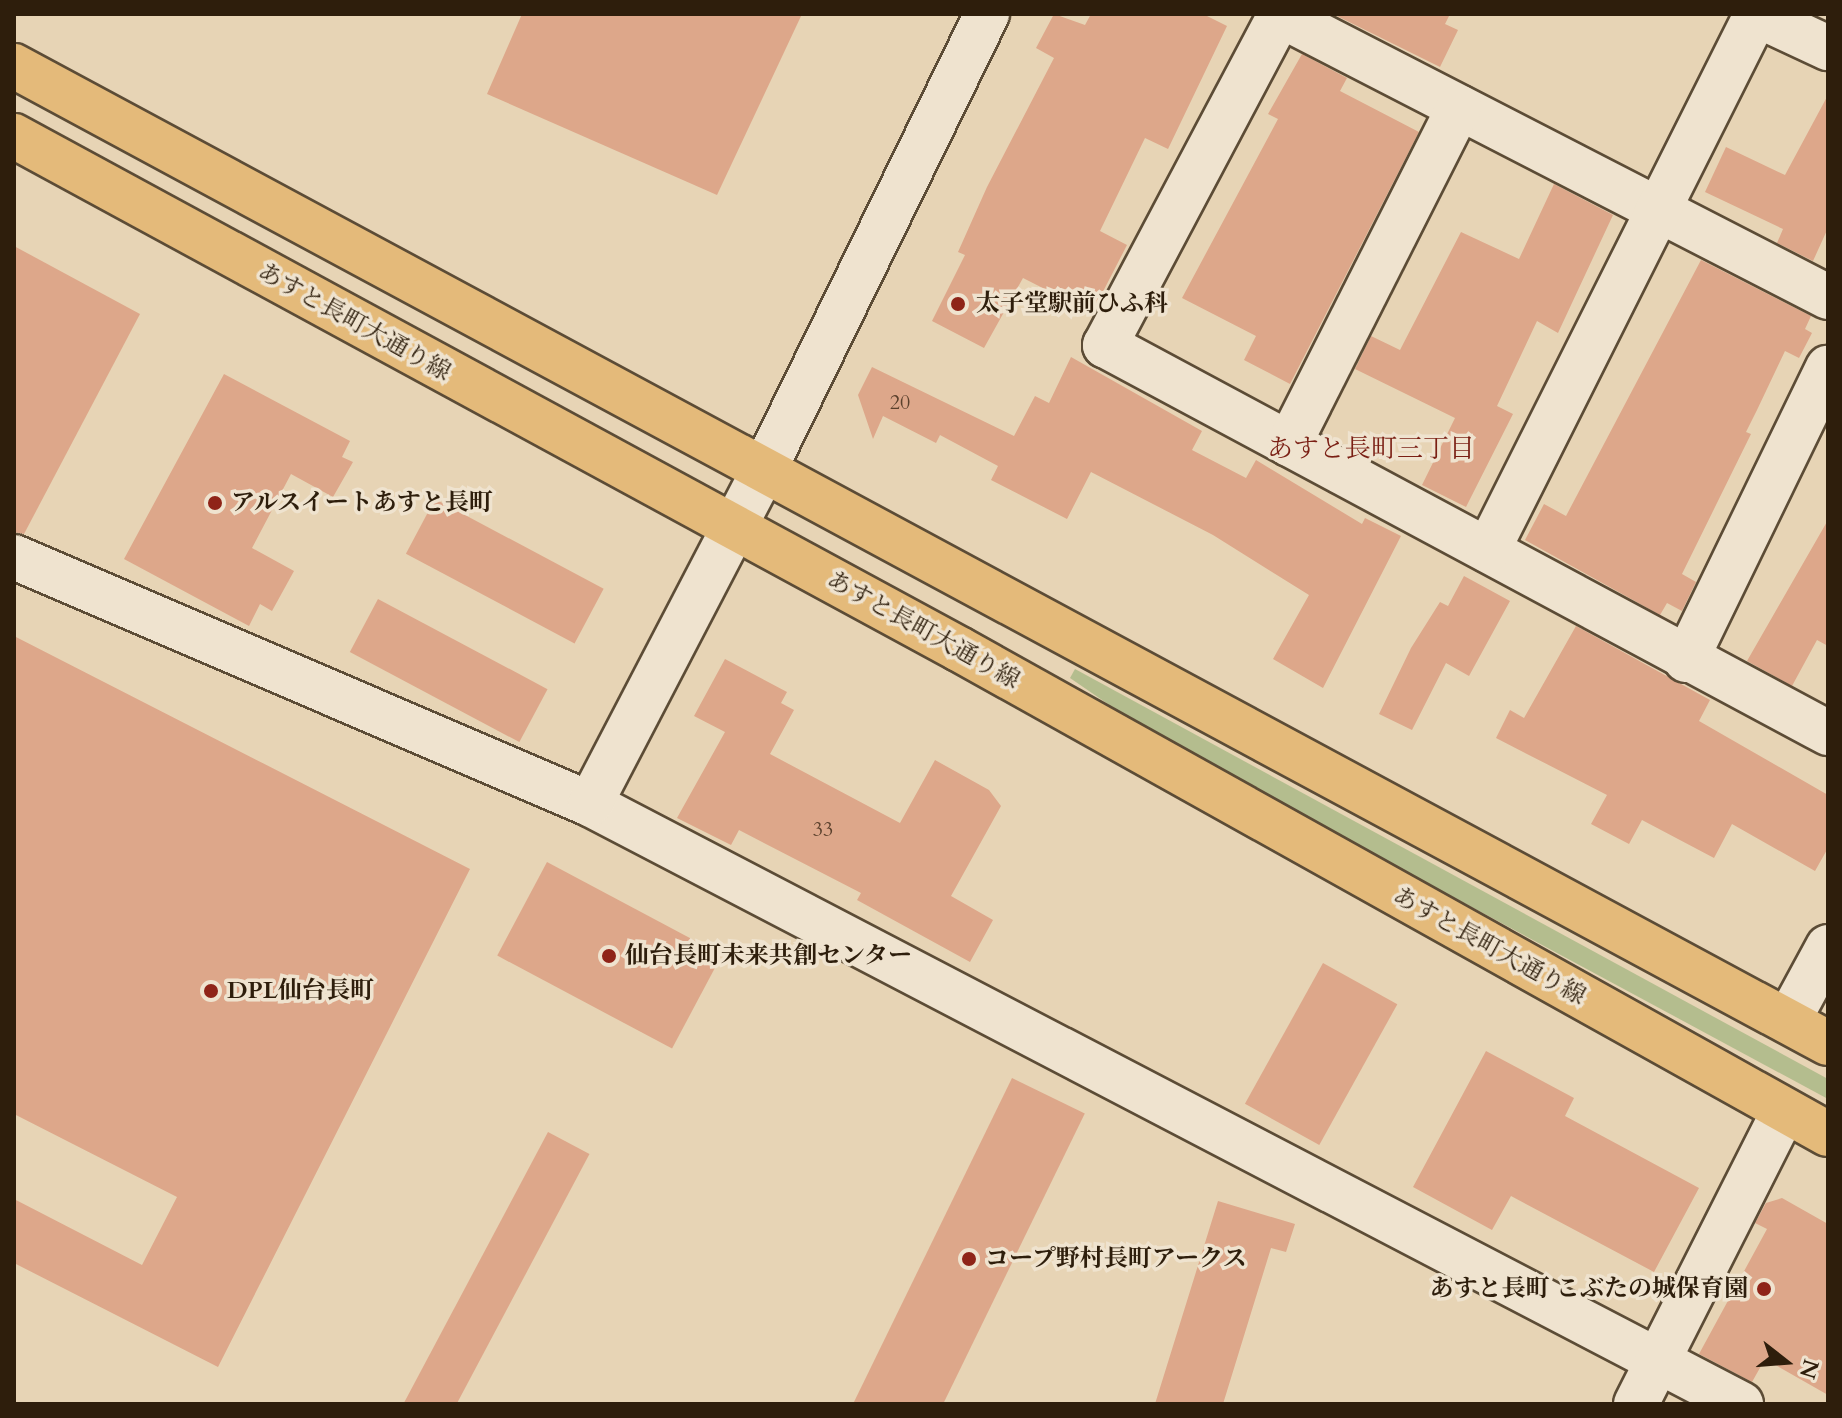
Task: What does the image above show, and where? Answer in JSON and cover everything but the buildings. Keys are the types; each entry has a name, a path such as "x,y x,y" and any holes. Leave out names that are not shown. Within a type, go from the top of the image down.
{"main road":[{"path":"14,66 1828,1043"},
{"name":"あすと長町大通り線","path":"14,136 732,527 1828,1134"}],"street":[{"path":"590,804 764,470 987,14"},
{"path":"1488,550 1655,208 1756,14 1828,48"},
{"path":"1828,297 1280,15 1105,345 1686,660 1828,733"},
{"path":"1289,444 1459,107"},
{"path":"1686,660 1828,368"},
{"path":"14,557 590,804 1741,1404"},
{"path":"1788,1021 1828,947"},
{"path":"1636,1404 1656,1358 1784,1111"}],"green space":[{"path":"1075,669 1828,1079 1828,1099 1156,737 1070,678"}],"place":[{"name":"太子堂駅前ひふ科","path":"958,304"},
{"name":"アルスイートあすと長町","path":"215,503"},
{"name":"仙台長町未来共創センター","path":"609,956"},
{"name":"DPL仙台長町","path":"211,991"},
{"name":"コープ野村長町アークス","path":"969,1259"},
{"name":"あすと長町 こぶたの城保育園","path":"1764,1289"}],"district":[{"name":"あすと長町三丁目","path":"1371,449"}]}
